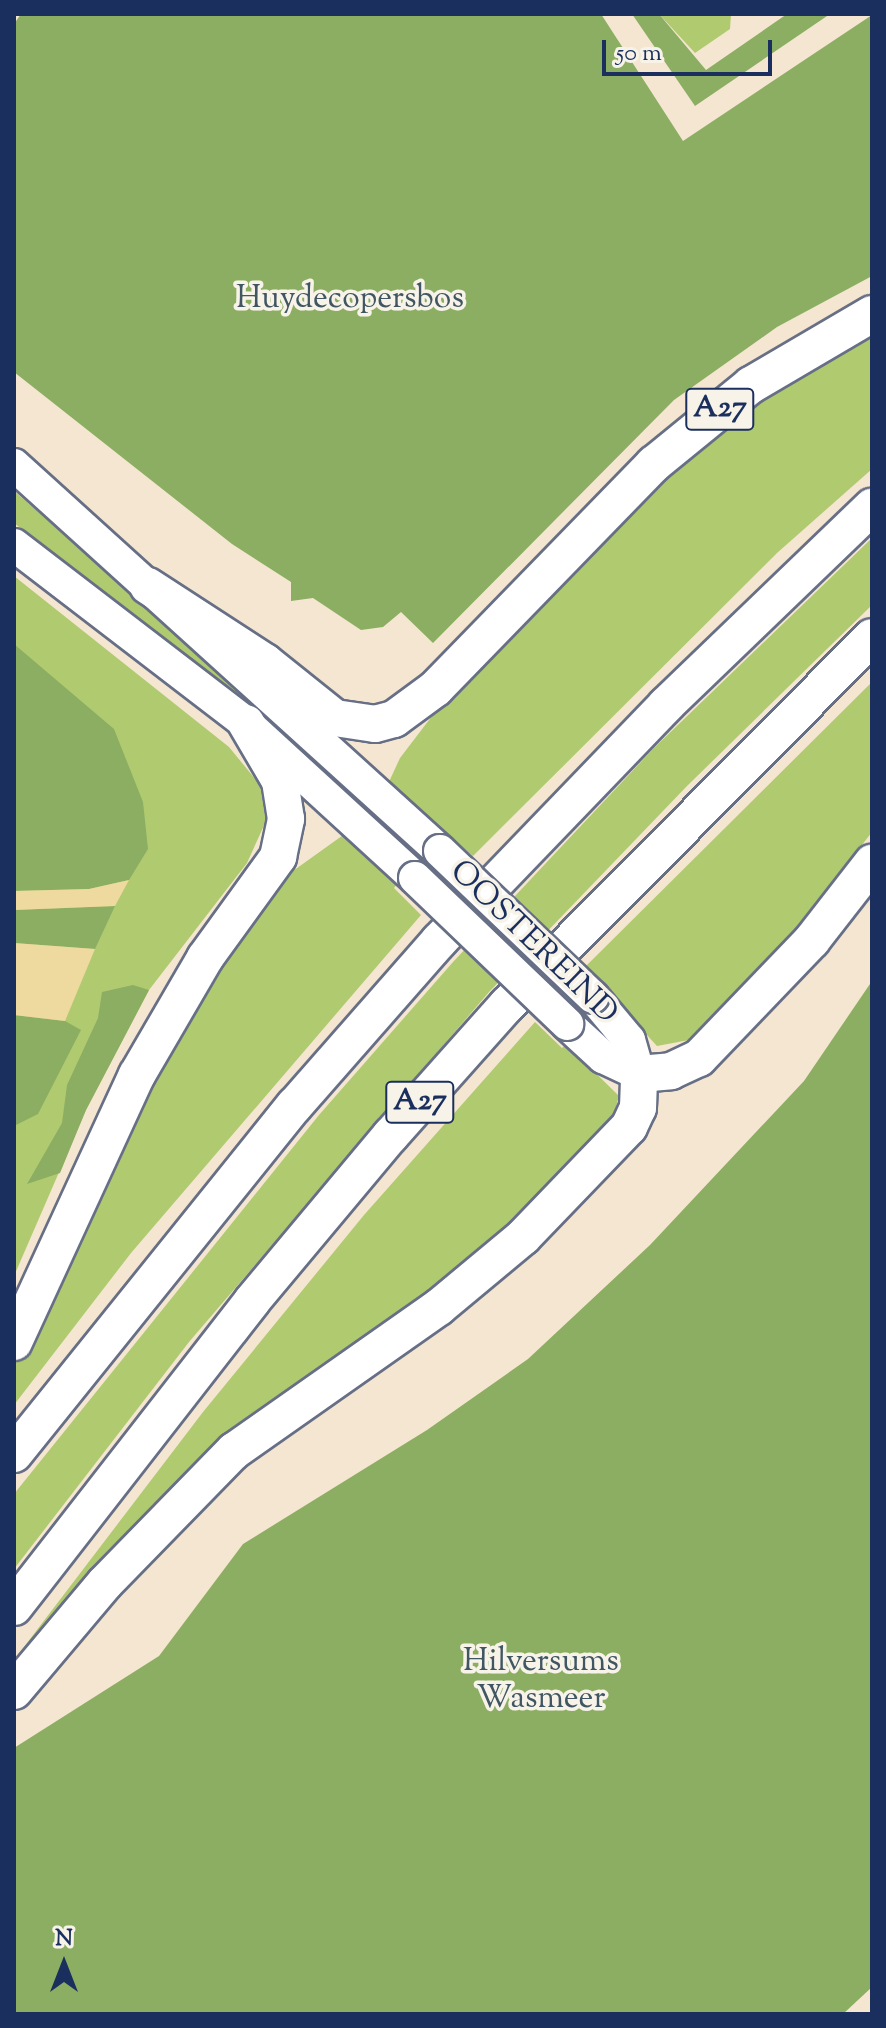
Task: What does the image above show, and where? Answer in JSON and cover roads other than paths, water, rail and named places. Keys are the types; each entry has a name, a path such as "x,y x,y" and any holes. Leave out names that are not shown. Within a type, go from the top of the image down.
{"highway":[{"name":"A27","path":"148,586 257,656 335,718 375,724 394,719 436,688 665,454 751,385 872,314"},
{"name":"A27","path":"14,1454 295,1105 439,941 666,705 872,507"},
{"name":"A27","path":"14,1607 252,1301 422,1100 518,994 872,637"},
{"path":"14,1342 137,1075 205,958 278,857 286,819 280,781 246,723"},
{"path":"14,1691 105,1583 234,1451 439,1307 534,1227 629,1127 638,1108 639,1074 671,1071 699,1058 812,940 872,863"}],"main road":[{"name":"OOSTEREIND","path":"14,465 440,851 593,997 629,1040 639,1074"},
{"name":"OOSTEREIND","path":"14,545 246,723 603,1057 639,1074"}],"park label":[{"name":"Huydecopersbos","path":"350,299"},
{"name":"Hilversums Wasmeer","path":"541,1682"}]}
